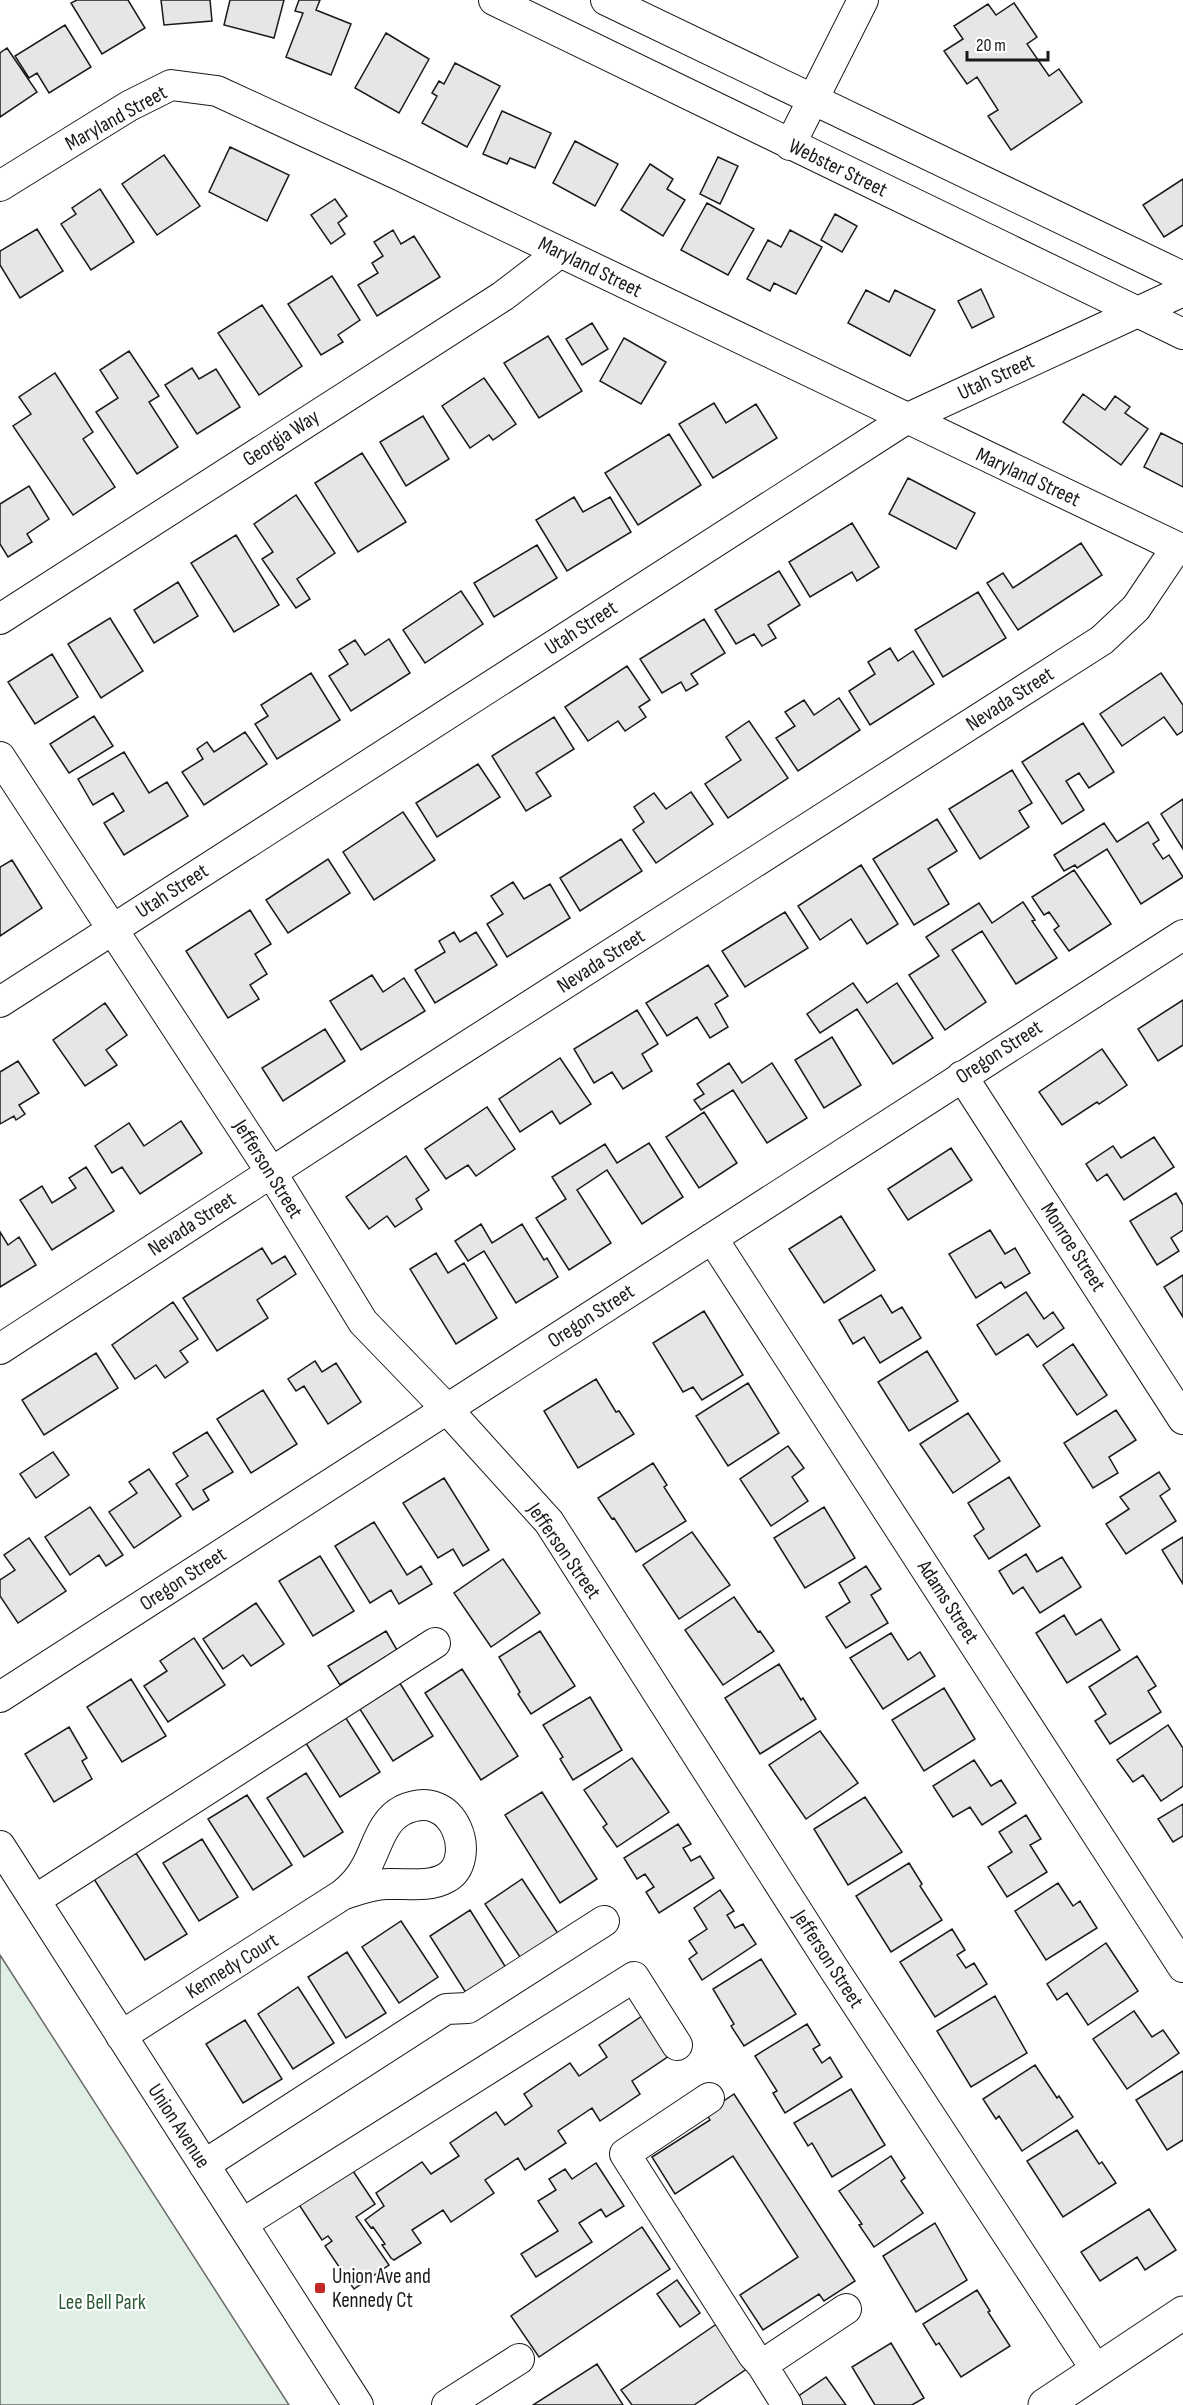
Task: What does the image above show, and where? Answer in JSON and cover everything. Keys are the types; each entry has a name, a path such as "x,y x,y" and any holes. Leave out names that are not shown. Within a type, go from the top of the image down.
{"main road":[{"path":"1045,2405 1183,2313"}],"street":[{"name":"Webster Street","path":"495,0 542,10 790,145 1183,334"},
{"path":"606,0 1183,277"},
{"path":"790,145 863,0"},
{"name":"Maryland Street","path":"0,186 129,106 171,85 217,91 399,175 1180,548"},
{"name":"Georgia Way","path":"0,619 503,296 559,253"},
{"name":"Utah Street","path":"0,1002 906,419 1183,291"},
{"name":"Nevada Street","path":"0,1349 271,1172 1102,640 1136,608 1180,548"},
{"name":"Jefferson Street","path":"0,757 271,1172 363,1322 446,1408 549,1522 844,1985 1096,2371"},
{"name":"Oregon Street","path":"0,1698 446,1408 1183,935"},
{"name":"Monroe Street","path":"962,1076 1183,1419"},
{"name":"Adams Street","path":"712,1238 1183,1967"},
{"path":"35,1900 435,1643"},
{"name":"Union Avenue","path":"0,1846 358,2405"},
{"name":"Kennedy Court","path":"121,2036 342,1895"},
{"path":"204,2165 446,2009 468,2008 604,1921"},
{"path":"242,2224 634,1977 677,2045"},
{"path":"709,2098 625,2154 787,2405"},
{"path":"762,2365 846,2309"},
{"path":"447,2405 519,2359"}],"green space":[{"name":"Lee Bell Park","path":"0,1955 289,2405 0,2405"}],"building":[{"path":"77,0 128,0 145,28 102,54 71,3"},
{"path":"161,0 210,0 212,21 164,25"},
{"path":"230,0 284,0 274,38 224,25"},
{"path":"299,0 320,0 316,10 351,24 331,75 286,57 303,13 295,11"},
{"path":"1014,3 1037,37 1027,44 1049,76 1059,69 1082,102 1011,150 988,116 998,110 977,77 967,84 944,51 963,39 954,26 988,4 996,15"},
{"path":"65,25 91,67 49,93 37,73 29,78 15,56"},
{"path":"386,33 429,59 399,113 355,88"},
{"path":"7,48 37,92 0,117 0,53"},
{"path":"455,63 500,86 467,147 422,123 437,96 432,93 439,81 444,84"},
{"path":"502,111 551,133 535,168 510,158 507,164 483,154"},
{"path":"575,141 618,164 595,206 553,183"},
{"path":"230,147 289,175 267,221 209,192"},
{"path":"164,155 200,206 157,235 122,184"},
{"path":"718,157 738,166 720,204 700,194"},
{"path":"650,164 673,179 667,189 685,200 663,236 621,210"},
{"path":"1183,179 1183,225 1164,237 1143,205"},
{"path":"100,189 134,242 91,270 61,224 76,214 72,208"},
{"path":"335,199 347,216 338,223 345,234 331,244 311,215"},
{"path":"707,203 754,229 728,275 681,250"},
{"path":"835,214 857,226 842,252 821,240"},
{"path":"37,229 63,271 20,298 0,265 0,251"},
{"path":"393,230 401,244 414,236 440,277 377,316 358,285 378,273 372,263 383,256 374,242"},
{"path":"790,230 822,247 796,294 774,283 770,291 747,279 768,240 781,247"},
{"path":"332,276 360,320 338,335 343,342 321,355 288,304"},
{"path":"981,289 994,317 972,328 958,301"},
{"path":"866,290 889,302 895,290 935,310 910,356 848,323"},
{"path":"262,305 302,366 259,395 218,333"},
{"path":"592,323 608,349 582,365 566,339"},
{"path":"548,336 582,391 539,418 504,363"},
{"path":"624,338 666,362 641,404 600,381"},
{"path":"129,351 159,396 149,402 178,447 137,474 96,412 118,398 100,370"},
{"path":"192,368 199,379 216,369 240,407 197,434 165,385"},
{"path":"55,373 93,432 83,439 115,487 73,515 13,426 31,414 19,397"},
{"path":"484,378 516,424 493,440 489,435 470,448 442,406"},
{"path":"1083,394 1105,410 1115,396 1130,407 1125,413 1148,429 1121,465 1063,422"},
{"path":"714,403 726,423 756,404 777,438 713,478 679,424"},
{"path":"423,416 449,459 406,486 380,442"},
{"path":"1161,433 1183,444 1183,487 1144,467"},
{"path":"669,434 701,485 638,525 605,473"},
{"path":"362,453 406,522 358,552 315,483"},
{"path":"908,478 975,513 956,549 889,514"},
{"path":"29,486 49,519 27,534 32,542 8,557 0,544 0,504"},
{"path":"296,495 335,553 297,579 310,599 296,608 262,559 273,552 254,524"},
{"path":"574,497 583,512 610,497 631,532 567,571 536,520"},
{"path":"852,523 879,567 857,581 852,572 810,597 789,562"},
{"path":"236,535 279,605 234,632 191,563"},
{"path":"1081,543 1102,575 1018,630 987,583 1003,573 1013,588"},
{"path":"537,545 557,578 494,617 474,583"},
{"path":"779,571 800,605 768,625 776,638 762,646 754,634 736,644 715,610"},
{"path":"178,582 198,616 154,643 134,610"},
{"path":"461,591 483,624 425,663 403,630"},
{"path":"978,592 1006,638 943,677 915,630"},
{"path":"110,618 143,671 101,698 68,644"},
{"path":"704,619 725,653 691,674 698,684 686,691 681,682 662,693 640,659"},
{"path":"389,639 410,673 351,711 329,676 348,664 339,650 355,640 365,655"},
{"path":"890,648 898,661 913,651 934,684 870,725 849,691 875,674 868,662"},
{"path":"52,654 78,697 35,724 8,682"},
{"path":"627,666 650,700 639,707 646,717 625,731 618,721 588,741 565,707"},
{"path":"311,673 340,720 277,759 255,724 268,716 261,705"},
{"path":"1161,673 1183,705 1183,731 1177,735 1164,717 1122,746 1100,714"},
{"path":"839,698 860,730 798,771 776,738 795,726 785,712 804,700 814,715"},
{"path":"94,716 113,746 69,773 50,744"},
{"path":"554,717 574,749 536,773 551,796 526,811 492,756"},
{"path":"749,721 788,778 728,818 705,784 741,760 726,737"},
{"path":"1083,723 1114,772 1089,788 1079,773 1066,781 1084,810 1062,824 1022,762"},
{"path":"245,732 267,764 204,805 182,772 203,759 197,749 207,742 214,752"},
{"path":"124,752 149,793 167,782 188,816 124,855 104,823 124,811 113,793 93,805 78,779"},
{"path":"478,764 500,797 437,837 416,803"},
{"path":"1012,770 1032,803 1019,811 1029,827 980,859 949,809"},
{"path":"691,792 713,824 656,863 633,830 644,822 634,807 654,793 666,809"},
{"path":"1183,799 1183,849 1161,814"},
{"path":"403,812 435,860 374,900 343,852"},
{"path":"937,819 957,851 928,869 949,904 914,925 873,859"},
{"path":"1148,822 1159,840 1153,844 1163,859 1169,855 1183,877 1141,904 1107,849 1077,868 1075,865 1064,871 1054,855 1104,823 1117,842"},
{"path":"621,839 642,871 580,911 560,878"},
{"path":"328,859 350,893 288,933 266,900"},
{"path":"12,860 42,908 0,936 0,867"},
{"path":"861,865 898,924 867,944 851,919 820,940 798,906"},
{"path":"1074,870 1111,924 1069,951 1054,930 1059,926 1049,912 1044,915 1032,897"},
{"path":"513,882 524,899 550,884 570,918 507,957 487,924 503,914 491,896"},
{"path":"1023,902 1035,920 1032,921 1057,958 1016,984 982,931 952,950 986,1002 945,1030 909,975 939,956 926,937 979,903 992,923"},
{"path":"250,910 271,944 255,954 267,974 250,985 259,999 228,1018 186,951"},
{"path":"785,912 808,948 745,987 722,951"},
{"path":"454,932 460,942 476,932 497,965 435,1003 415,970 445,952 439,941"},
{"path":"708,965 728,996 715,1004 728,1027 710,1038 697,1017 667,1036 646,1003"},
{"path":"372,975 383,992 404,978 425,1011 361,1050 330,1001"},
{"path":"853,983 867,1003 897,983 933,1038 893,1064 857,1009 820,1033 807,1014"},
{"path":"1183,1000 1183,1045 1158,1061 1138,1029"},
{"path":"105,1003 127,1035 106,1050 117,1065 85,1086 53,1040"},
{"path":"637,1010 658,1044 642,1054 652,1071 623,1089 612,1072 594,1083 574,1049"},
{"path":"325,1029 345,1061 283,1101 262,1068"},
{"path":"832,1037 861,1085 824,1108 795,1060"},
{"path":"1102,1049 1127,1085 1062,1125 1039,1092"},
{"path":"560,1058 591,1104 560,1124 552,1111 520,1132 499,1099"},
{"path":"18,1061 39,1093 19,1105 25,1114 16,1120 14,1116 0,1124 0,1072"},
{"path":"729,1063 742,1083 772,1063 807,1118 767,1143 733,1090 701,1110 694,1100 704,1094 697,1084"},
{"path":"487,1107 515,1149 476,1176 468,1165 446,1179 425,1149"},
{"path":"704,1112 737,1163 699,1188 666,1137"},
{"path":"181,1121 202,1153 140,1194 122,1167 112,1173 95,1146 129,1123 144,1146"},
{"path":"1154,1137 1174,1167 1124,1200 1107,1174 1097,1181 1086,1164 1113,1146 1121,1158"},
{"path":"649,1143 683,1197 642,1224 607,1170 577,1190 611,1243 569,1270 536,1218 566,1199 552,1177 605,1144 617,1163"},
{"path":"951,1148 972,1180 908,1220 888,1189"},
{"path":"406,1156 429,1190 416,1199 422,1209 395,1227 387,1216 369,1229 346,1197"},
{"path":"86,1167 114,1211 52,1250 20,1200 42,1186 52,1203 76,1188 69,1178"},
{"path":"1176,1193 1183,1205 1183,1230 1171,1238 1179,1251 1157,1265 1130,1221"},
{"path":"841,1216 875,1270 824,1303 789,1249"},
{"path":"481,1224 492,1243 522,1224 544,1260 547,1258 558,1277 516,1303 484,1251 468,1261 455,1241"},
{"path":"990,1230 1005,1254 1015,1248 1030,1273 1005,1288 1001,1282 976,1298 949,1254"},
{"path":"0,1232 8,1245 19,1237 36,1265 0,1287"},
{"path":"262,1248 272,1264 285,1256 296,1274 257,1300 268,1318 217,1351 183,1298"},
{"path":"436,1253 448,1273 464,1263 497,1318 456,1344 410,1269"},
{"path":"1183,1275 1183,1317 1164,1287"},
{"path":"1026,1292 1044,1319 1053,1312 1064,1328 1037,1347 1028,1334 996,1355 977,1325"},
{"path":"881,1295 892,1313 902,1307 921,1338 880,1363 864,1337 853,1344 839,1320"},
{"path":"173,1302 198,1339 180,1351 188,1362 165,1378 156,1365 135,1379 112,1345"},
{"path":"704,1311 743,1375 702,1400 693,1387 683,1392 653,1343"},
{"path":"1073,1344 1107,1395 1077,1415 1043,1365"},
{"path":"927,1351 958,1401 909,1431 878,1382"},
{"path":"96,1353 118,1388 44,1435 22,1400"},
{"path":"315,1361 322,1372 336,1363 361,1402 328,1424 304,1386 296,1391 288,1379"},
{"path":"596,1379 616,1412 619,1411 634,1434 578,1468 544,1411"},
{"path":"748,1383 779,1433 728,1466 696,1416"},
{"path":"263,1390 297,1444 251,1473 217,1419"},
{"path":"1116,1410 1136,1440 1109,1457 1118,1473 1093,1488 1064,1443"},
{"path":"968,1413 1000,1461 953,1493 920,1444"},
{"path":"207,1432 233,1472 203,1490 209,1500 193,1510 176,1484 188,1476 173,1453"},
{"path":"788,1446 804,1468 792,1477 808,1501 771,1526 740,1479"},
{"path":"53,1452 69,1475 36,1498 20,1474"},
{"path":"653,1463 667,1485 664,1487 686,1521 636,1552 598,1498"},
{"path":"149,1469 181,1516 134,1548 109,1512 137,1493 129,1482"},
{"path":"1159,1472 1170,1489 1160,1496 1176,1521 1126,1554 1106,1524 1129,1509 1120,1497"},
{"path":"1009,1477 1040,1526 989,1559 974,1536 984,1529 968,1503"},
{"path":"444,1478 489,1550 463,1566 453,1549 438,1558 403,1503"},
{"path":"90,1507 123,1555 106,1566 99,1555 70,1575 45,1537"},
{"path":"824,1507 855,1558 805,1588 774,1538"},
{"path":"374,1522 407,1575 421,1566 432,1584 399,1604 391,1590 370,1603 335,1546"},
{"path":"692,1532 730,1585 679,1619 643,1565"},
{"path":"1183,1537 1183,1584 1162,1550"},
{"path":"29,1538 66,1591 18,1623 0,1596 0,1580 15,1570 4,1555"},
{"path":"1026,1554 1037,1572 1062,1557 1081,1587 1040,1613 1023,1587 1013,1594 999,1571"},
{"path":"320,1556 354,1611 313,1636 279,1581"},
{"path":"503,1559 540,1613 491,1647 454,1593"},
{"path":"866,1566 881,1589 871,1595 888,1623 846,1648 826,1617 850,1602 839,1583"},
{"path":"734,1597 774,1651 723,1685 685,1630"},
{"path":"256,1603 284,1644 251,1666 243,1655 223,1669 203,1639"},
{"path":"1064,1615 1076,1635 1101,1619 1120,1650 1067,1683 1036,1633"},
{"path":"386,1631 397,1650 340,1685 328,1666"},
{"path":"540,1631 575,1686 531,1714 499,1657"},
{"path":"891,1633 908,1660 920,1652 935,1676 883,1709 850,1658"},
{"path":"194,1638 225,1685 168,1722 144,1686 167,1671 160,1661"},
{"path":"1137,1656 1156,1686 1148,1691 1161,1712 1110,1744 1095,1721 1106,1714 1089,1687"},
{"path":"779,1664 801,1700 803,1698 816,1719 760,1754 725,1698"},
{"path":"462,1669 518,1756 481,1780 425,1693"},
{"path":"396,1677 433,1736 393,1761 356,1703"},
{"path":"131,1679 166,1736 122,1762 87,1707"},
{"path":"944,1688 975,1739 924,1771 892,1720"},
{"path":"590,1697 622,1750 573,1780 560,1759 563,1757 543,1725"},
{"path":"342,1712 380,1772 340,1797 302,1737"},
{"path":"1168,1725 1183,1748 1183,1786 1161,1801 1143,1775 1133,1782 1117,1760"},
{"path":"69,1727 87,1758 82,1761 92,1779 54,1802 25,1754"},
{"path":"820,1731 858,1783 806,1819 769,1765"},
{"path":"632,1758 669,1812 617,1847 603,1827 607,1824 584,1790"},
{"path":"974,1760 991,1786 1001,1780 1016,1803 982,1825 970,1807 953,1817 933,1786"},
{"path":"306,1773 343,1832 304,1857 267,1798"},
{"path":"542,1792 597,1879 560,1903 505,1815"},
{"path":"247,1795 292,1865 253,1890 208,1819"},
{"path":"865,1797 902,1852 848,1885 814,1829"},
{"path":"1183,1804 1183,1836 1173,1842 1158,1819"},
{"path":"1026,1815 1041,1839 1030,1845 1047,1872 1007,1897 988,1867 1012,1852 999,1832"},
{"path":"678,1824 691,1844 683,1848 691,1861 700,1856 714,1878 659,1913 646,1892 654,1887 645,1874 637,1879 624,1858"},
{"path":"202,1839 238,1897 199,1921 163,1863"},
{"path":"136,1853 187,1934 145,1960 94,1879"},
{"path":"909,1863 922,1884 920,1886 942,1920 891,1952 856,1896"},
{"path":"522,1879 559,1935 522,1960 485,1904"},
{"path":"1058,1883 1073,1906 1080,1901 1097,1928 1046,1960 1015,1911"},
{"path":"720,1890 734,1911 727,1915 735,1928 743,1924 756,1944 702,1980 689,1959 697,1953 689,1941 707,1929 694,1908"},
{"path":"470,1910 508,1971 468,1996 430,1936"},
{"path":"401,1921 438,1977 399,2003 362,1947"},
{"path":"952,1929 965,1950 957,1955 966,1968 974,1963 987,1984 935,2017 900,1962"},
{"path":"1106,1943 1138,1991 1088,2025 1067,1993 1057,2000 1047,1984"},
{"path":"347,1952 386,2013 346,2038 308,1977"},
{"path":"761,1959 796,2014 744,2046 731,2026 734,2024 713,1989"},
{"path":"298,1987 334,2043 293,2069 258,2014"},
{"path":"995,1996 1027,2053 971,2087 937,2031"},
{"path":"1134,2011 1152,2037 1163,2030 1179,2053 1127,2089 1093,2039"},
{"path":"642,2016 669,2056 632,2081 640,2094 600,2121 592,2108 558,2131 566,2143 525,2170 518,2158 485,2180 494,2193 451,2222 443,2210 412,2230 421,2243 394,2260 391,2258 382,2245 385,2244 365,2220 384,2206 376,2193 422,2162 431,2174 459,2156 450,2143 496,2112 505,2125 532,2106 524,2094 570,2063 579,2076 607,2057 599,2045"},
{"path":"245,2020 282,2079 243,2103 206,2044"},
{"path":"807,2024 820,2045 813,2049 822,2063 830,2057 842,2077 785,2113 773,2093 777,2091 755,2056"},
{"path":"1035,2065 1073,2117 1022,2151 999,2116 996,2119 983,2099"},
{"path":"1183,2071 1183,2140 1167,2150 1136,2100"},
{"path":"851,2089 885,2145 832,2177 812,2143 808,2146 794,2123"},
{"path":"734,2094 855,2281 824,2301 819,2294 763,2330 740,2295 798,2257 733,2156 675,2194 652,2157 710,2120 706,2113"},
{"path":"1077,2130 1099,2164 1102,2162 1116,2183 1063,2217 1027,2161"},
{"path":"891,2156 905,2178 901,2181 923,2213 874,2247 859,2225 862,2224 839,2191"},
{"path":"596,2163 624,2206 606,2217 601,2209 579,2223 592,2242 536,2277 521,2254 558,2231 538,2201 556,2190 549,2179 565,2169 572,2179"},
{"path":"349,2165 375,2204 356,2217 389,2265 354,2289 325,2246 332,2241 328,2236 322,2240 296,2200"},
{"path":"1149,2209 1176,2250 1145,2270 1137,2257 1100,2281 1081,2252"},
{"path":"935,2223 967,2280 916,2312 883,2256"},
{"path":"642,2227 670,2269 539,2357 511,2316"},
{"path":"677,2280 700,2313 680,2327 657,2294"},
{"path":"977,2290 1010,2346 961,2377 939,2343 936,2345 923,2324"},
{"path":"718,2323 748,2368 694,2405 632,2405 621,2390"},
{"path":"891,2343 924,2398 912,2405 875,2405 852,2367"},
{"path":"597,2364 623,2405 533,2405"},
{"path":"826,2377 846,2405 803,2405 797,2397"}],"place":[{"name":"Union Ave and Kennedy Ct","path":"320,2288"}]}
